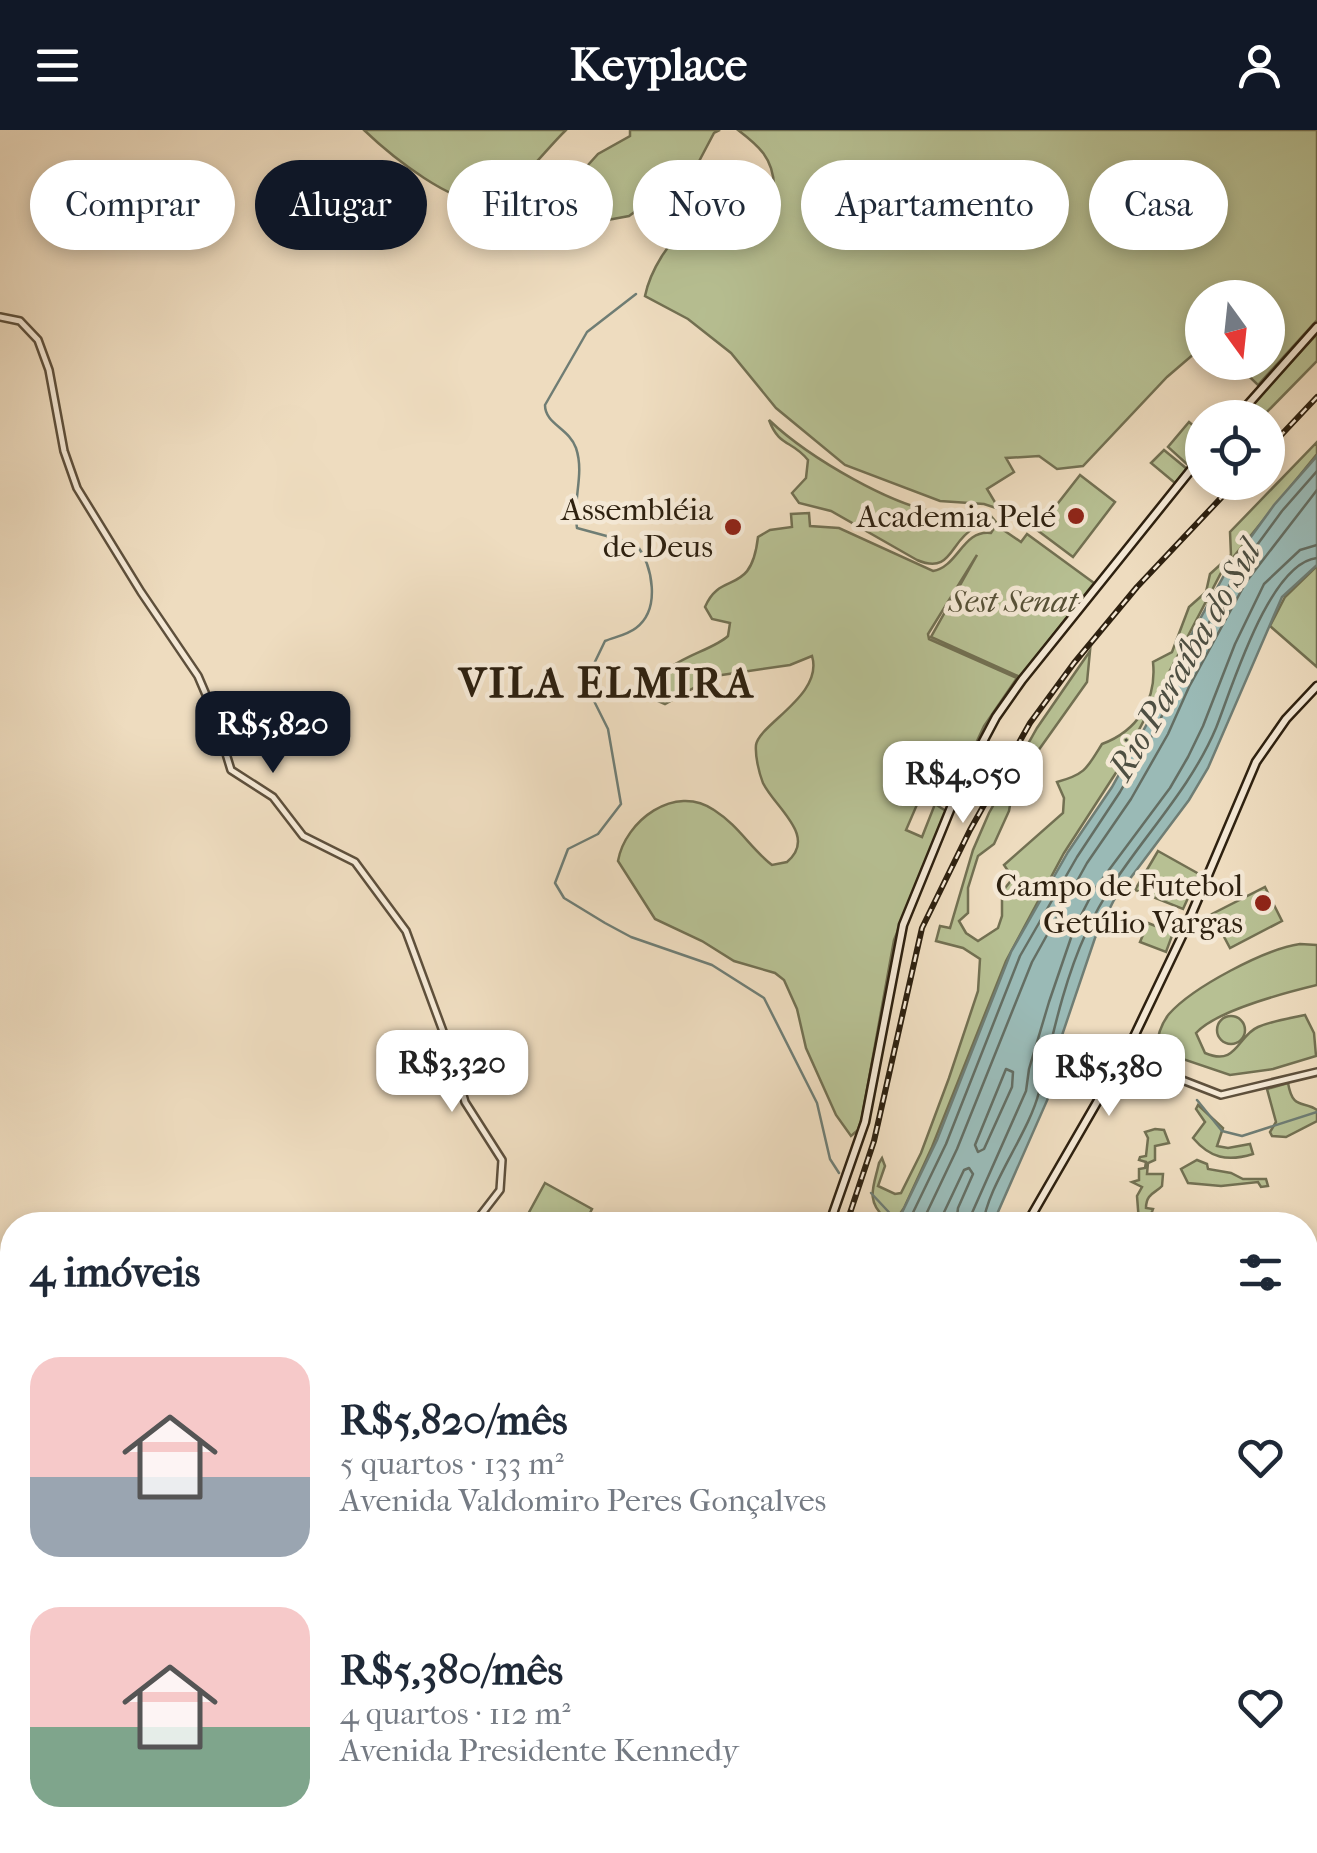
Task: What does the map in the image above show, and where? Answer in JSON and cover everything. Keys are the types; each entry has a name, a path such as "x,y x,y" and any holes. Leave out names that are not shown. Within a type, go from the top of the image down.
{"main road":[{"path":"1252,400 1317,327"},
{"path":"834,1212 860,1138 900,936 961,783 996,717 1022,680 1185,477"},
{"path":"1034,1212 1123,1058 1183,934 1256,762 1286,719 1317,686"},
{"path":"848,1140 860,1138"}],"street":[{"path":"0,317 20,321 38,340 49,370 72,478 204,687 230,770 276,800 304,836 359,866 406,931 465,1102 496,1146 503,1164 500,1190 483,1212"},
{"path":"1123,1058 1216,1094 1317,1072"}],"green space":[{"path":"364,130 566,130 538,160 447,160 447,191 427,180 427,160 400,160"},
{"path":"630,130 720,130 714,133 700,160 633,160 633,213 613,219 613,160 593,160 630,136"},
{"path":"738,130 1317,130 1317,320 1285,355 1285,280 1185,280 1185,362 1083,466 1057,469 1039,456 1006,458 1014,472 987,489 999,509 940,501 845,465 776,408 731,353 688,319 645,296 667,250 781,250 781,160 768,160"},
{"path":"1317,334 1317,361 1279,400 1256,400 1275,380 1285,380 1285,369"},
{"path":"769,420 829,465 879,492 929,511 990,515 996,522 974,528 944,560 928,564 917,560 831,511 799,503 792,493 806,478 808,460 777,435"},
{"path":"1185,427 1185,462 1168,447"},
{"path":"1317,442 1317,454 1285,493 1285,475"},
{"path":"1164,450 1185,471 1175,483 1151,463"},
{"name":"Academia Pelé","path":"1080,475 1115,502 1073,557 1037,530"},
{"path":"1261,500 1280,500 1222,571 1119,768 1064,853 1006,961 904,1208 901,1212 880,1212 873,1199 879,1163 882,1158 885,1166 878,1186 901,1193 921,1153 978,991 980,959 963,948 936,941 940,926 950,928 973,850 989,813 1037,728 1090,651 1087,682 1012,794 994,844 978,856 968,888 968,913 959,921 966,933 978,941 998,928 1002,892 1013,878 1004,865 1063,813 1064,798 1057,782 1085,769 1102,744 1135,723 1152,689 1153,662 1172,652 1189,607 1206,592 1210,574 1231,555 1230,532"},
{"name":"Sest Senat","path":"809,513 810,526 839,528 933,571 949,563 974,537 991,533 996,525 1021,542 1027,534 1094,583 1020,677 931,637 977,555 928,634 929,639 1017,678 984,726 963,771 945,758 925,786 906,830 922,837 935,804 946,811 894,940 862,1117 858,1130 851,1136 836,1115 806,1048 797,1009 784,980 775,973 734,961 655,919 618,861 630,832 641,820 654,810 684,801 699,803 723,816 772,865 787,862 795,852 796,832 763,783 756,745 809,683 812,656 790,665 715,676 665,704 658,701 655,688 668,669 728,636 730,623 712,619 705,607 719,589 749,568 758,537 770,530 792,527 791,514"},
{"path":"1317,566 1317,667 1270,626 1285,597"},
{"path":"1158,851 1199,874 1183,909 1135,890"},
{"path":"1265,887 1282,921 1230,948 1212,914"},
{"path":"1148,923 1173,933 1166,952 1140,942"},
{"path":"1300,944 1317,945 1317,985 1235,1010 1196,1033 1205,1053 1224,1056 1258,1027 1305,1015 1314,1033 1316,1056 1273,1069 1230,1075 1156,1050 1166,1018 1180,1003 1249,961"},
{"path":"1231,1016 1241,1020 1245,1030 1241,1040 1231,1044 1221,1040 1217,1030 1221,1020"},
{"path":"1288,1083 1296,1101 1317,1110 1317,1121 1286,1137 1272,1136 1270,1132 1276,1122 1267,1089"},
{"path":"1198,1105 1223,1128 1217,1146 1250,1144 1253,1154 1220,1156 1199,1145 1193,1138 1205,1122 1196,1109"},
{"path":"1164,1130 1169,1143 1155,1146 1155,1160 1148,1163 1147,1174 1163,1174 1162,1186 1148,1199 1146,1208 1153,1209 1152,1212 1138,1212 1137,1196 1142,1187 1132,1182 1139,1180 1139,1169 1145,1168 1146,1162 1139,1160 1146,1156 1145,1132"},
{"path":"1197,1160 1207,1164 1208,1169 1243,1179 1266,1179 1268,1186 1261,1187 1258,1182 1221,1186 1188,1183 1181,1169"},
{"path":"545,1183 592,1209 590,1212 529,1212"}],"water":[{"name":"Rio Paraíba do Sul","path":"1317,456 1317,565 1282,597 1208,768 1189,800 1114,900 1095,938 1056,1053 1049,1096 998,1212 902,1212 937,1140 1011,952 1068,852 1112,787 1227,570 1274,505 1285,500 1285,492"}],"waterway":[{"path":"636,294 587,332 545,405 549,417 576,448 577,528 636,544 647,564 652,587 644,620 632,630 605,641 591,670 588,689 608,729 621,804 598,834 568,849 555,883 564,898 605,923 631,937 712,965 764,998 817,1103 830,1159 839,1173"},
{"path":"1197,1100 1222,1131 1242,1136 1317,1112"},
{"path":"871,1193 889,1212"}],"railway":[{"path":"1285,431 1317,397"},
{"path":"850,1212 874,1141 922,928 970,830 1030,723 1074,663 1137,587 1219,500"}],"place":[{"name":"Academia Pelé","path":"1076,516"},
{"name":"Assembléia de Deus","path":"733,527"},
{"name":"Campo de Futebol Getúlio Vargas","path":"1263,903"}],"district":[{"name":"VILA ELMIRA","path":"607,683"}]}
